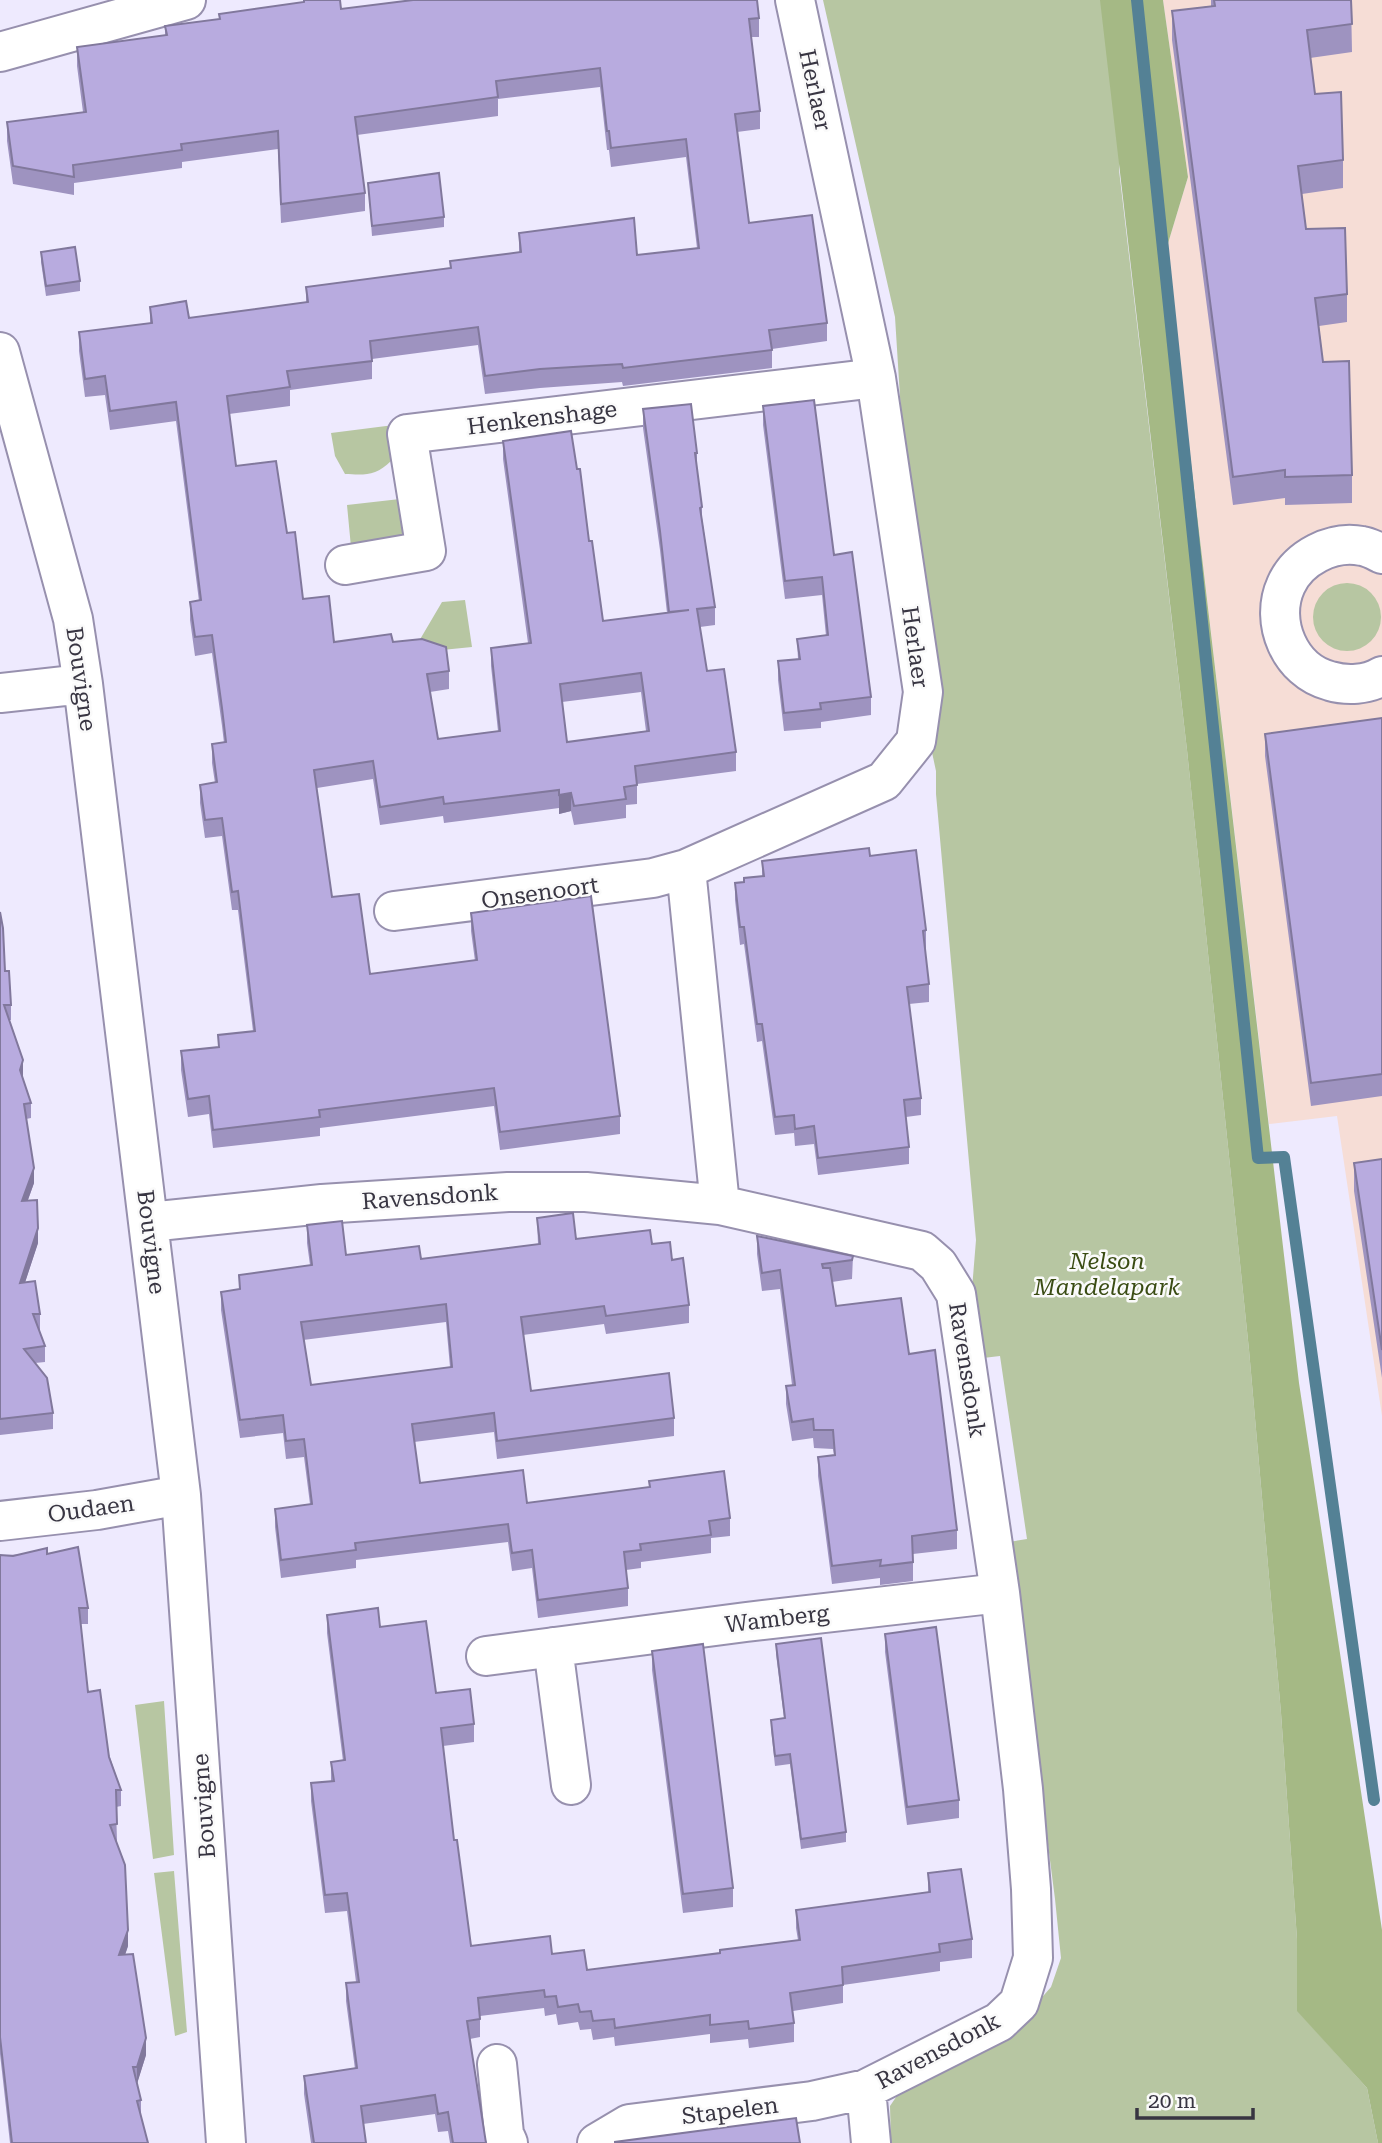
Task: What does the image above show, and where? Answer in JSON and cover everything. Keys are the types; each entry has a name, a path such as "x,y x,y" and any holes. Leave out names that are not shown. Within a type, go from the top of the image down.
{"street":[{"path":"0,52 186,0"},
{"name":"Herlaer","path":"686,869 884,781 916,741 923,692 876,378 795,0"},
{"name":"Bouvigne","path":"0,352 73,619 83,684 181,1495 226,2143"},
{"name":"Henkenshage","path":"345,565 426,551 407,434 876,378"},
{"path":"1382,554 1363,546 1338,545 1320,551 1300,565 1286,585 1280,608 1281,630 1291,652 1303,667 1324,680 1339,684 1363,683 1382,676"},
{"path":"0,693 83,684"},
{"path":"686,869 720,1205"},
{"name":"Onsenoort","path":"394,911 639,880 686,869"},
{"name":"Ravensdonk","path":"149,1222 322,1204 508,1192 586,1192 720,1205 922,1251 938,1265 956,1294 1000,1593 1023,1788 1033,1958 1019,2003 999,2022 866,2089 871,2143"},
{"name":"Oudaen","path":"0,1521 97,1510 181,1495"},
{"name":"Wamberg","path":"486,1656 746,1622 1000,1593"},
{"path":"553,1647 571,1785"},
{"path":"497,2064 504,2134 508,2143"},
{"name":"Stapelen","path":"597,2143 629,2124 812,2101 866,2089"}],"shaded area":[{"path":"1163,0 1382,0 1382,1416 1337,1116 1269,1124 1166,250 1188,177"}],"green space":[{"name":"Nelson Mandelapark","path":"823,0 1119,0 1119,170 1187,750 1249,1350 1281,1713 1297,1939 1297,2010 1367,2088 1378,2143 891,2143 890,2106 907,2081 1018,2025 1051,1987 1061,1958 1009,1542 1027,1539 1000,1356 983,1358 972,1289 976,1240 936,771 924,715 909,540 895,317"},
{"path":"1100,0 1163,0 1188,177 1166,250 1299,1383 1382,1930 1382,2143 1378,2143 1367,2088 1297,2011 1297,1939 1281,1713 1249,1350 1187,750"},
{"path":"394,425 391,461 370,474 345,474 335,456 331,433"},
{"path":"400,499 405,540 351,547 347,505"},
{"path":"1347,583 1360,586 1371,593 1378,604 1381,617 1378,630 1371,641 1360,648 1347,651 1334,648 1323,641 1316,630 1313,617 1316,604 1323,593 1334,586"},
{"path":"465,600 472,647 412,653 442,602"},
{"path":"164,1701 174,1855 153,1859 135,1705"},
{"path":"174,1871 187,2032 175,2036 154,1873"}],"building":[{"path":"340,0 341,9 413,0 757,0 759,18 749,19 760,111 735,114 749,223 812,215 827,323 769,330 772,350 623,368 622,364 540,369 485,376 478,327 370,341 372,361 287,371 290,387 227,396 236,466 276,461 287,533 295,532 303,599 329,596 334,642 391,634 393,642 422,639 446,647 449,671 427,674 438,739 500,731 491,648 531,643 503,441 571,431 577,469 580,469 603,621 689,610 669,612 643,409 691,404 700,508 715,607 697,609 707,671 724,669 736,752 635,766 637,785 624,787 626,799 574,806 571,793 559,795 559,790 444,804 443,797 380,807 373,761 314,770 332,897 359,894 370,974 477,960 471,913 591,896 620,1116 500,1132 494,1088 319,1110 320,1117 213,1130 209,1096 188,1099 181,1051 219,1047 218,1035 255,1031 238,891 232,892 222,818 205,820 200,785 217,782 212,744 226,742 212,635 195,637 190,602 201,600 176,402 110,411 105,376 85,379 79,332 152,323 150,307 186,301 189,318 308,302 306,287 451,268 450,261 521,252 519,233 634,218 637,255 699,248 686,139 611,148 600,68 496,81 498,97 355,117 365,193 281,204 278,131 181,144 182,150 73,165 74,177 13,166 7,122 86,112 77,47 167,35 165,26 220,19 219,14 304,2","holes":["641,673 649,731 567,742 560,684"]},
{"path":"1214,0 1351,0 1352,24 1307,30 1315,94 1341,92 1343,160 1298,166 1306,229 1345,228 1347,294 1315,298 1323,362 1349,361 1352,475 1285,477 1285,470 1233,477 1172,11 1215,6"},
{"path":"439,173 444,217 372,226 368,183"},
{"path":"75,247 80,281 46,286 41,252"},
{"path":"814,400 834,555 852,552 871,697 820,703 821,709 784,713 778,661 800,659 797,639 828,635 822,577 785,581 763,406"},
{"path":"1382,718 1382,1074 1311,1083 1265,734"},
{"path":"869,848 870,856 916,850 926,930 923,931 929,984 907,987 921,1098 904,1100 909,1147 818,1158 814,1126 795,1129 794,1115 775,1117 762,1024 757,1024 744,927 740,927 735,883 744,882 744,878 764,876 762,861"},
{"path":"0,912 11,1005 4,1005 23,1060 20,1070 31,1103 24,1104 34,1168 22,1201 37,1200 38,1228 20,1283 35,1281 40,1314 33,1314 45,1346 24,1349 47,1378 53,1413 0,1419"},
{"path":"1382,1159 1382,1350 1354,1163"},
{"path":"573,1213 576,1239 650,1230 652,1244 670,1242 672,1260 683,1258 689,1305 606,1316 604,1306 521,1317 531,1391 669,1373 674,1418 497,1441 494,1413 412,1424 420,1483 523,1470 527,1503 650,1487 649,1481 724,1471 730,1518 709,1521 711,1535 640,1544 641,1550 624,1552 628,1588 538,1600 532,1550 512,1553 508,1524 355,1543 356,1550 281,1560 275,1509 312,1504 304,1439 286,1441 283,1415 240,1420 221,1292 240,1289 239,1275 312,1265 307,1225 342,1221 346,1255 419,1246 421,1259 540,1244 537,1218","holes":["446,1304 452,1367 311,1385 301,1322"]},
{"path":"757,1236 853,1256 852,1260 822,1264 823,1268 830,1268 836,1306 901,1298 909,1354 935,1350 957,1530 912,1536 913,1562 880,1566 881,1560 832,1566 818,1457 835,1455 833,1430 814,1430 813,1419 792,1422 786,1386 795,1385 780,1270 762,1273"},
{"path":"78,1547 88,1608 79,1608 88,1692 100,1690 109,1757 121,1790 116,1790 117,1824 110,1825 125,1865 128,1930 119,1955 133,1954 146,2038 137,2067 133,2067 141,2100 137,2101 148,2143 12,2143 0,2037 0,1555 13,1556 47,1548 47,1554"},
{"path":"378,1608 380,1627 426,1621 436,1693 470,1689 474,1724 441,1728 454,1840 457,1840 471,1946 550,1936 552,1954 584,1950 587,1970 720,1953 720,1950 800,1940 796,1910 930,1892 928,1873 961,1869 972,1939 939,1944 940,1952 842,1967 843,1985 790,1993 794,2023 749,2029 748,2021 710,2025 710,2015 615,2028 614,2019 593,2021 591,2011 580,2012 578,2004 558,2007 556,1996 545,1997 544,1990 478,1998 480,2019 467,2021 486,2143 453,2143 448,2112 438,2114 435,2095 361,2106 366,2143 314,2143 304,2076 357,2068 346,1983 359,1982 347,1893 325,1895 311,1783 334,1781 331,1762 345,1760 327,1615"},
{"path":"936,1627 959,1800 907,1807 885,1634"},
{"path":"821,1638 846,1832 801,1839 790,1754 775,1756 771,1720 785,1718 776,1644"},
{"path":"703,1644 733,1888 683,1894 652,1651"},
{"path":"796,2118 800,2143 615,2143 615,2142"}],"waterway":[{"path":"1137,0 1258,1158 1284,1157 1374,1800"}]}
